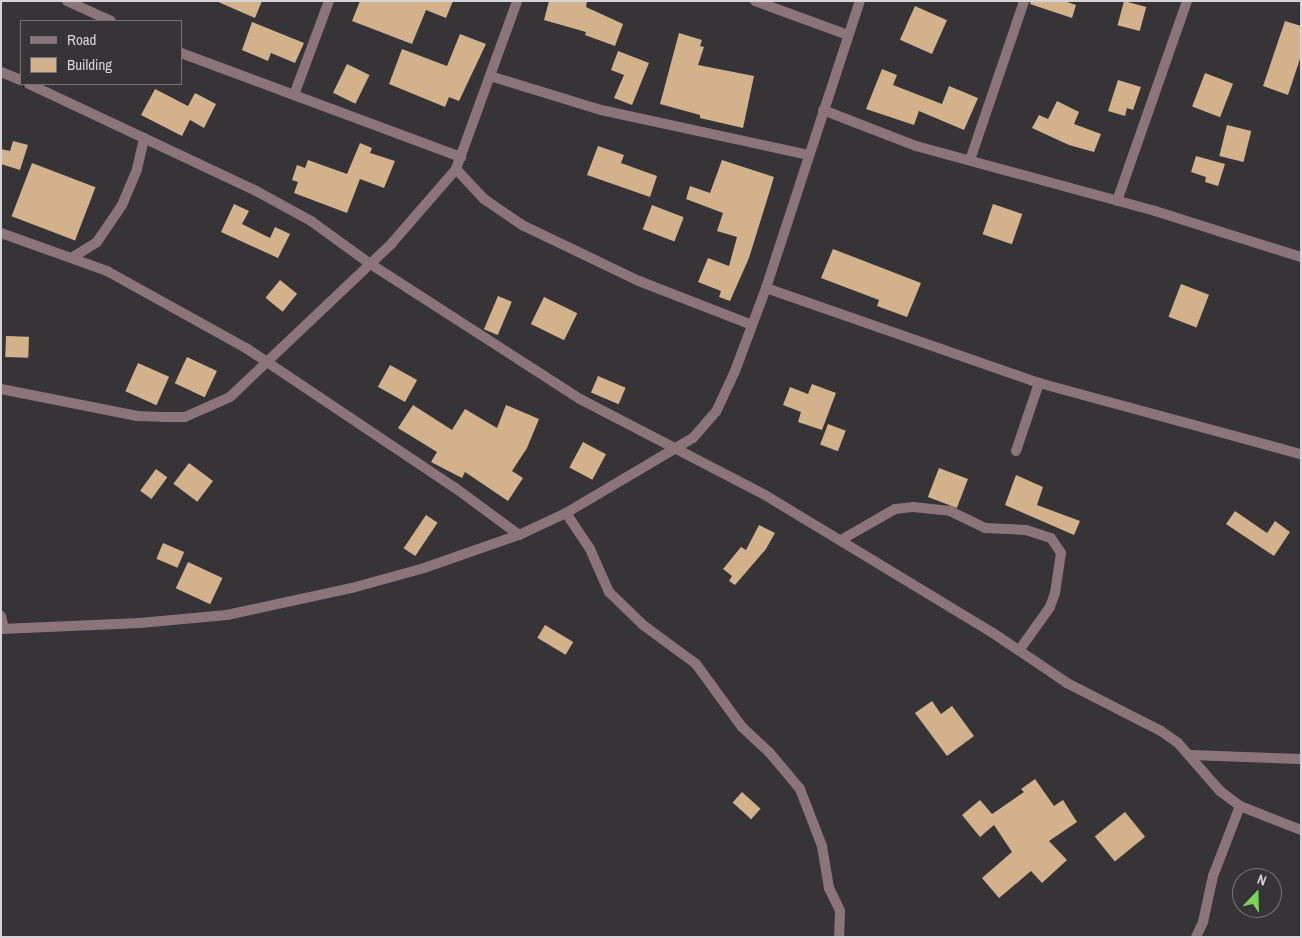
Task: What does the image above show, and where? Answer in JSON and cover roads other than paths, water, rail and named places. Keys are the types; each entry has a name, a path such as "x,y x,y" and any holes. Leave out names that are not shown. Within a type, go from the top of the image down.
{"street":[{"path":"67,1 109,20"},
{"path":"294,96 329,1"},
{"path":"1,390 137,416 185,417 230,397 369,264 435,197 456,169 517,1"},
{"path":"755,1 848,35"},
{"path":"1,616 3,629 157,622 227,615 360,586 424,568 519,535 566,513 676,450 706,427 716,412 752,325 766,288 860,1"},
{"path":"970,160 1024,1"},
{"path":"1118,201 1187,1"},
{"path":"182,53 461,157"},
{"path":"1,72 20,80"},
{"path":"490,76 610,112 809,155"},
{"path":"31,85 144,138 311,221 369,264 580,399 765,495 1020,649 1075,687 1161,731 1191,755 1220,791 1240,806 1301,830"},
{"path":"823,110 916,146 1118,201 1301,257"},
{"path":"73,257 97,242 122,206 137,169 144,138"},
{"path":"456,169 484,199 522,225 639,281 752,325"},
{"path":"1,233 73,257 107,271 268,362 519,535"},
{"path":"766,288 1039,383 1301,454"},
{"path":"1016,451 1039,383"},
{"path":"841,540 895,509 913,507 950,511 985,528 1026,530 1051,538 1061,553 1055,593 1050,607 1020,649"},
{"path":"566,513 590,549 609,592 643,625 696,664 742,727 769,752 800,789 822,846 829,888 840,911 839,937"},
{"path":"1191,755 1301,759"},
{"path":"1196,937 1203,922 1213,876 1240,806"}]}
